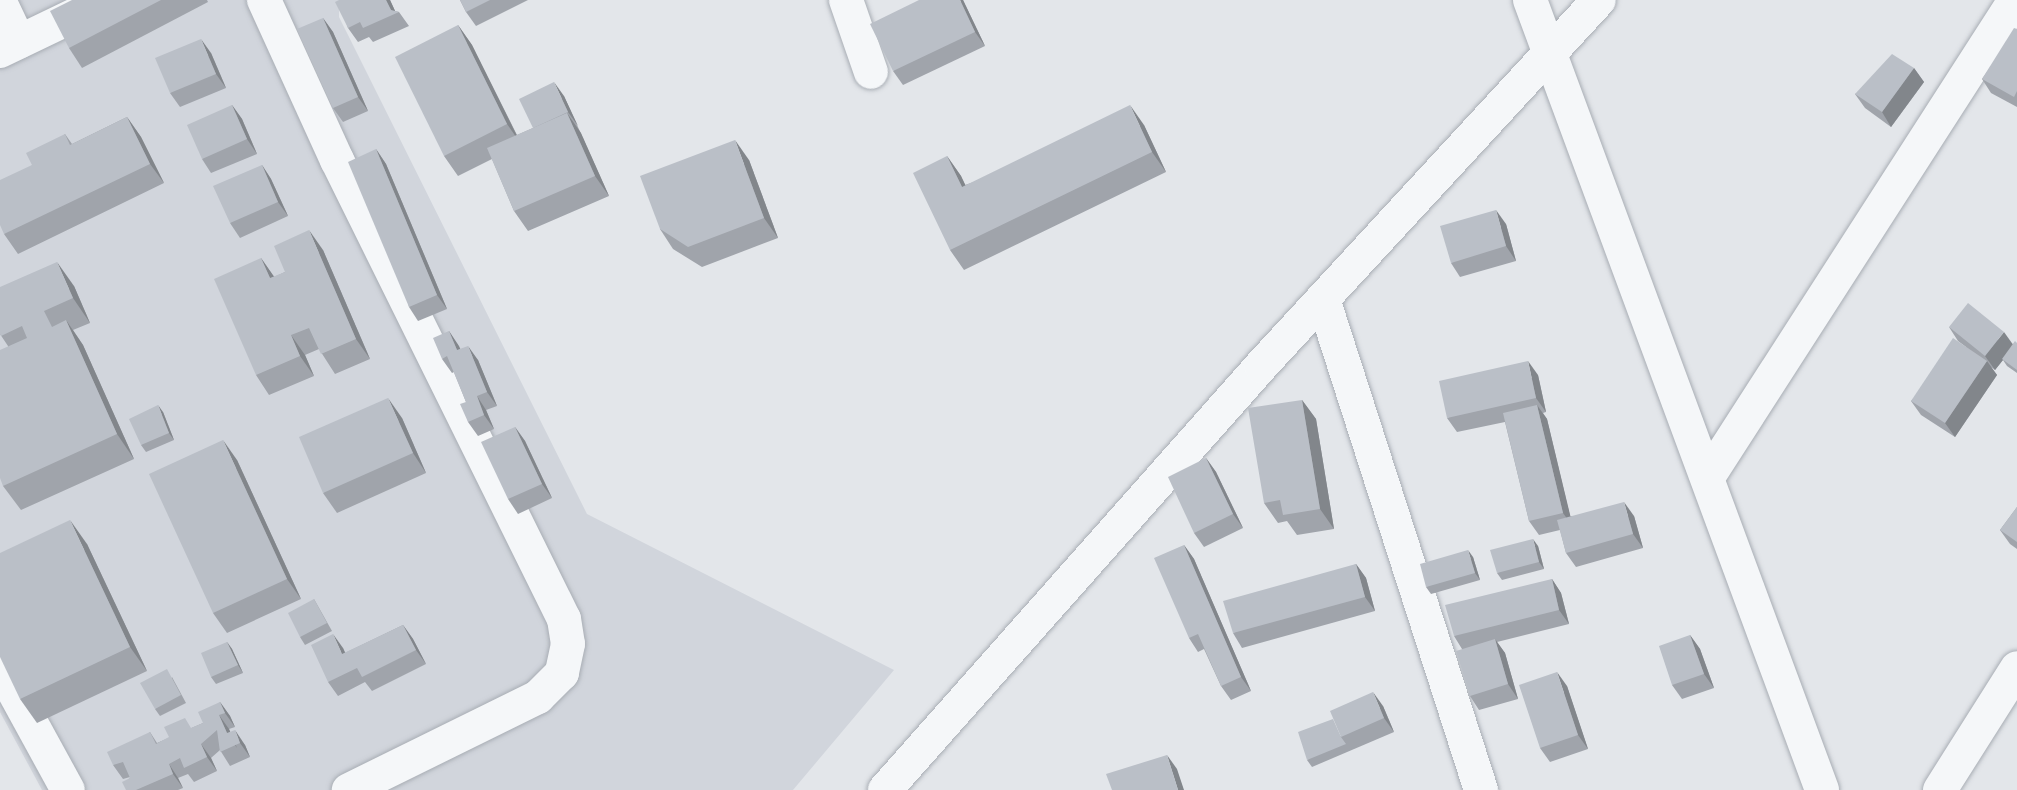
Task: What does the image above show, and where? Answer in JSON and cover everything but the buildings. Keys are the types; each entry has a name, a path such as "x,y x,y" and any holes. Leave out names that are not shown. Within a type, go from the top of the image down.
{"street":[{"path":"0,2 9,46 106,0"},
{"path":"264,0 337,160 558,606 568,644 562,673 538,697 349,790"},
{"path":"846,0 871,72"},
{"path":"1530,0 1822,790"},
{"path":"885,790 952,709 1599,0"},
{"path":"1708,477 2015,0"},
{"path":"1323,299 1481,790"},
{"path":"0,666 68,790"},
{"path":"1940,790 2017,668"}],"shaded area":[{"path":"0,0 339,0 339,17 587,514 894,670 793,790 42,790 0,712"}]}
